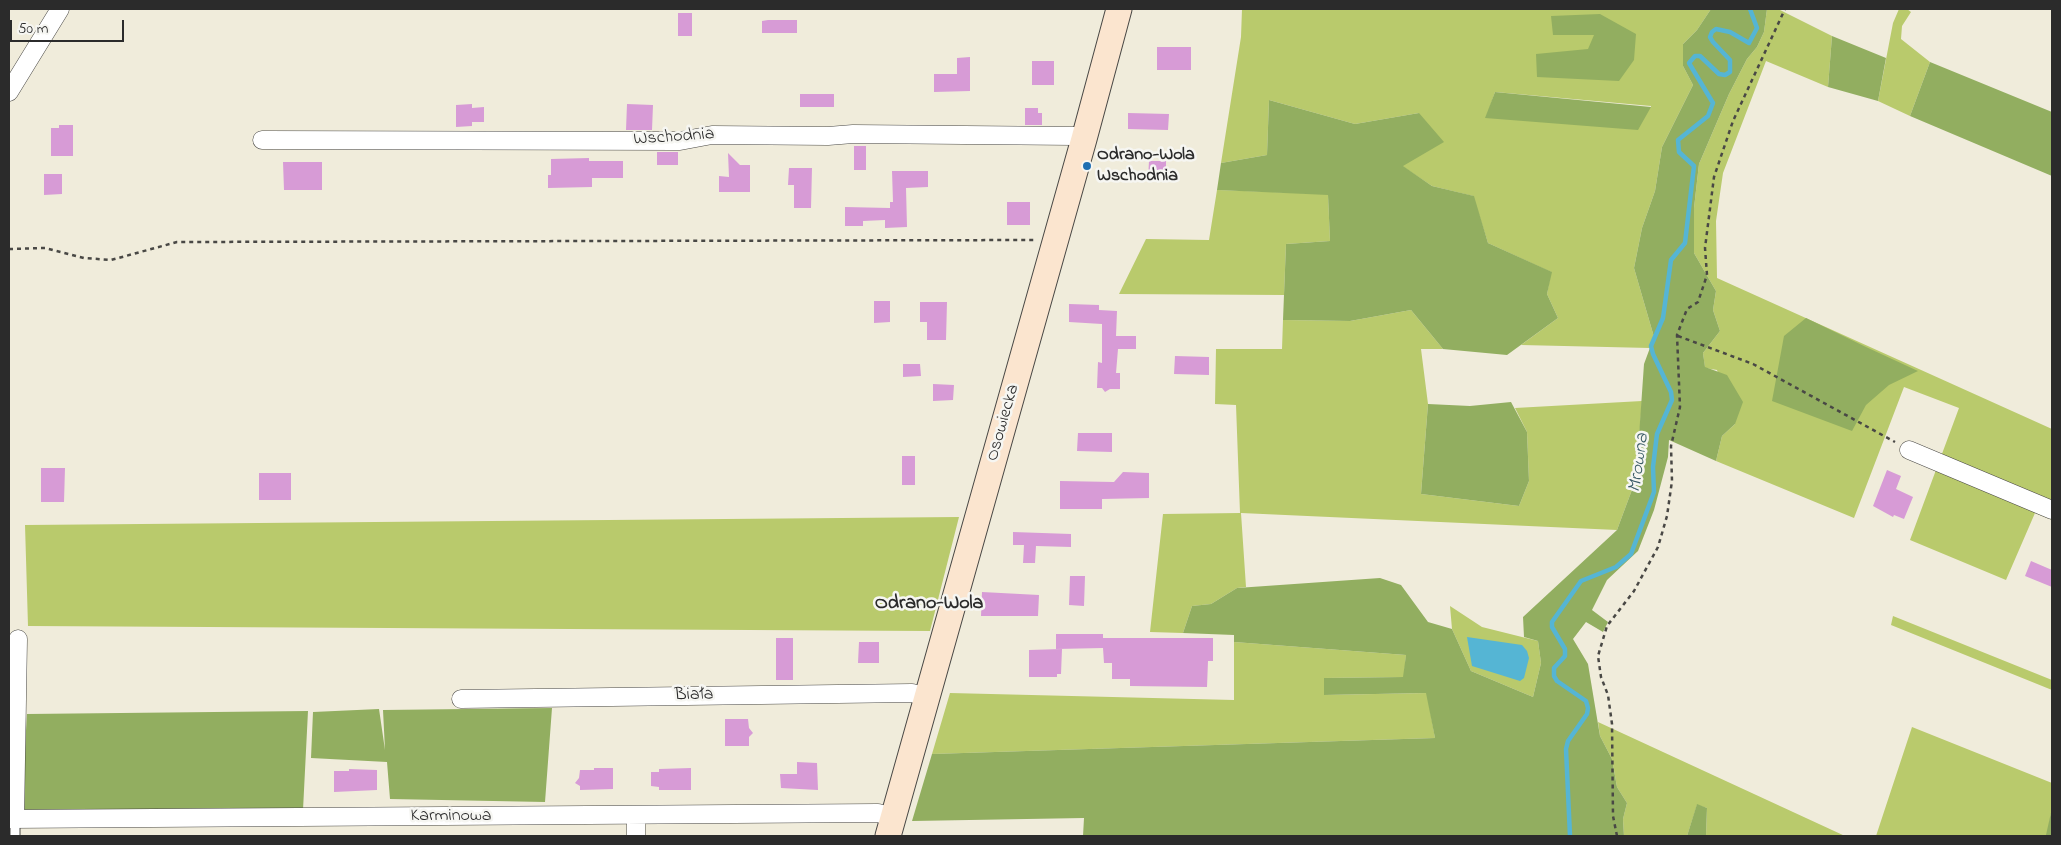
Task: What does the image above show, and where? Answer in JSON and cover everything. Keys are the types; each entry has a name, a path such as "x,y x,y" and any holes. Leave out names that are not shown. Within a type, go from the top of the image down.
{"street":[{"path":"9,92 60,9"},
{"name":"Osowiecka","path":"890,827 1119,9"},
{"name":"Wschodnia","path":"262,140 680,141 712,135 828,136 853,134 1076,136 1084,139"},
{"path":"1909,450 2052,510"},
{"path":"13,825 18,639"},
{"name":"Biała","path":"461,700 912,693 927,697"},
{"name":"Karminowa","path":"13,825 878,813 890,827"},
{"path":"636,815 636,836"}],"path":[{"path":"1617,836 1613,816 1612,724 1608,695 1601,677 1598,656 1607,626 1634,591 1658,547 1667,516 1672,481 1671,446 1680,407 1677,336 1687,309 1698,302 1707,275 1705,242 1717,167 1733,120 1785,9"},
{"path":"9,249 45,248 84,258 111,260 178,242 1046,240 1055,243"},
{"path":"1677,336 1752,364 1909,450"}],"green space":[{"path":"1242,9 1711,9 1697,30 1683,44 1683,66 1693,85 1662,147 1655,191 1642,228 1634,268 1654,337 1650,348 1521,345 1558,318 1547,294 1551,272 1488,243 1473,196 1432,186 1402,166 1419,113 1355,124 1269,100 1267,155 1221,163 1241,37","holes":["1495,92 1651,107 1486,118"]},
{"path":"1711,9 1767,9 1764,32 1757,47 1747,59 1729,94 1699,164 1694,208 1694,253 1716,291 1713,310 1720,331 1703,353 1705,367 1727,375 1743,402 1735,424 1722,436 1716,461 1669,440 1668,457 1654,510 1638,551 1607,580 1592,610 1608,622 1603,632 1586,622 1573,639 1588,664 1600,736 1612,759 1617,787 1627,803 1623,819 1624,836 1083,836 1084,818 912,821 932,754 1435,738 1426,693 1324,695 1324,678 1403,677 1406,655 1234,642 1234,635 1183,633 1192,606 1211,604 1237,588 1380,578 1401,585 1428,622 1452,629 1471,671 1533,697 1541,663 1538,641 1524,637 1523,617 1617,530 1636,479 1644,364 1654,337 1634,268 1642,228 1655,191 1662,147 1693,85 1683,66 1683,44 1697,30"},
{"path":"1767,9 1778,9 1832,36 1828,87 1766,61 1723,173 1716,221 1717,278 2052,429 2052,520 2035,513 2006,580 1910,540 1959,408 1904,387 1854,518 1716,461 1722,436 1735,424 1717,370 1705,368 1703,353 1720,331 1713,310 1716,291 1694,253 1694,208 1699,164 1729,94 1747,59 1757,47 1764,32"},
{"path":"1899,9 1907,9 1911,12 1902,26 1901,39 1930,62 1910,116 1878,101 1893,23"},
{"path":"1600,14 1636,34 1634,60 1619,81 1537,77 1536,54 1588,49 1594,35 1553,35 1551,16"},
{"path":"1832,36 1886,58 1878,101 1828,87"},
{"path":"1930,62 2052,112 2052,176 1910,116"},
{"path":"1495,92 1651,107 1638,130 1485,118"},
{"path":"1269,100 1355,124 1419,113 1444,142 1403,166 1432,186 1474,196 1488,243 1552,272 1547,294 1558,318 1507,355 1443,349 1411,310 1350,321 1283,320 1286,244 1330,241 1328,195 1217,190 1221,163 1267,155"},
{"path":"1217,190 1328,194 1330,241 1286,244 1284,295 1119,294 1146,239 1209,240"},
{"path":"1411,310 1443,349 1421,349 1428,404 1421,494 1519,506 1529,481 1527,432 1515,408 1642,401 1636,479 1617,530 1241,513 1246,587 1237,588 1211,604 1192,606 1183,633 1150,632 1163,514 1240,513 1236,405 1215,404 1216,349 1282,349 1283,320 1350,321"},
{"path":"1806,318 1918,371 1889,385 1866,405 1852,431 1772,401 1784,336"},
{"path":"1511,402 1527,432 1529,481 1519,506 1421,494 1428,404 1470,406"},
{"path":"959,517 930,631 28,626 25,525"},
{"path":"1450,606 1482,627 1538,641 1541,663 1533,697 1471,671 1452,629"},
{"path":"1893,616 2052,680 2052,690 1891,625"},
{"path":"1234,642 1406,655 1404,677 1324,678 1324,695 1427,693 1435,738 932,754 950,693 1234,700"},
{"path":"552,708 545,802 390,799 387,762 311,758 313,712 379,709 385,750 383,710"},
{"path":"308,711 303,810 21,813 27,714"},
{"path":"1598,722 1845,836 1706,836 1707,808 1697,805 1687,836 1624,836 1623,819 1627,803 1617,787 1612,759 1600,736"},
{"path":"1912,727 2052,783 2052,808 2047,836 1876,836"},
{"path":"1697,804 1707,808 1706,836 1687,836"},
{"path":"2052,808 2052,836 2047,836 2046,835"}],"water":[{"path":"1467,637 1522,645 1527,651 1529,658 1524,678 1520,681 1472,666"}],"building":[{"path":"678,13 692,13 692,36 678,36"},
{"path":"797,20 797,33 762,33 762,21"},
{"path":"1157,47 1191,47 1191,70 1157,70"},
{"path":"970,57 970,91 934,92 934,74 957,74 957,58"},
{"path":"1032,61 1054,61 1054,85 1032,85"},
{"path":"800,94 834,94 834,107 800,107"},
{"path":"472,104 472,108 484,107 484,122 472,122 472,126 456,127 456,105"},
{"path":"627,104 653,105 652,130 626,130"},
{"path":"1025,108 1038,108 1038,113 1042,113 1042,125 1025,125"},
{"path":"1128,113 1169,114 1168,130 1128,129"},
{"path":"59,125 73,125 73,156 51,156 51,128 59,128"},
{"path":"854,146 866,146 866,170 854,170"},
{"path":"657,152 678,152 678,165 657,165"},
{"path":"728,153 740,165 750,165 750,192 719,192 719,176 729,177"},
{"path":"589,158 589,161 623,161 623,178 592,178 592,187 548,188 548,175 551,175 551,159"},
{"path":"1149,161 1166,161 1166,180 1148,180"},
{"path":"283,162 322,162 322,190 284,190"},
{"path":"789,168 812,168 811,208 794,208 794,185 788,185"},
{"path":"892,171 928,171 928,187 906,188 907,227 885,228 885,220 863,221 863,226 845,226 845,207 890,208 890,202 893,202"},
{"path":"44,174 62,174 62,194 44,195"},
{"path":"1007,202 1030,202 1030,225 1007,225"},
{"path":"874,301 890,301 890,322 874,323"},
{"path":"920,302 947,302 946,340 927,340 927,322 920,322"},
{"path":"1069,304 1099,305 1099,310 1117,311 1116,336 1136,336 1136,349 1118,349 1116,373 1120,373 1120,389 1110,389 1105,392 1102,388 1097,388 1098,362 1102,363 1102,324 1069,322"},
{"path":"1175,356 1209,357 1209,375 1174,374"},
{"path":"903,364 920,364 921,376 903,377"},
{"path":"933,384 954,385 953,400 933,401"},
{"path":"1078,433 1112,433 1112,452 1077,451"},
{"path":"902,456 915,456 915,485 902,485"},
{"path":"41,468 65,468 64,502 41,502"},
{"path":"1887,470 1901,476 1896,489 1913,497 1904,519 1894,515 1893,517 1873,506"},
{"path":"1123,472 1149,473 1149,498 1102,499 1102,509 1060,509 1060,481 1114,482"},
{"path":"259,473 291,473 291,500 259,500"},
{"path":"1013,532 1071,534 1071,547 1036,546 1035,563 1023,563 1024,545 1013,545"},
{"path":"2031,561 2052,570 2052,587 2025,576"},
{"path":"1070,576 1085,576 1084,606 1069,605"},
{"path":"982,592 1039,595 1038,616 981,616"},
{"path":"1056,634 1103,634 1103,638 1213,638 1213,661 1208,661 1207,687 1130,686 1130,679 1112,679 1112,663 1104,663 1103,648 1056,649"},
{"path":"776,638 793,638 793,680 776,680"},
{"path":"859,642 879,642 879,663 858,663"},
{"path":"1062,649 1061,674 1057,674 1057,677 1029,677 1029,650"},
{"path":"725,719 748,719 749,728 753,733 749,737 749,746 725,746"},
{"path":"797,762 817,763 818,790 781,788 780,774 797,774"},
{"path":"594,768 613,768 613,789 580,790 580,786 575,783 579,778 580,770 594,770"},
{"path":"691,768 691,790 659,790 659,787 651,786 651,772 659,772 659,769"},
{"path":"349,769 377,770 377,790 334,792 334,771 349,771"}],"waterway":[{"name":"Mrowna","path":"1570,836 1566,749 1568,741 1587,714 1588,708 1586,701 1557,681 1554,676 1554,668 1565,656 1565,649 1552,627 1552,622 1581,581 1616,567 1631,554 1654,492 1653,467 1657,434 1672,400 1671,392 1651,346 1663,318 1671,260 1685,243 1694,166 1679,152 1678,140 1708,116 1713,103 1689,63 1695,56 1700,56 1719,74 1725,75 1730,72 1730,60 1710,37 1716,29 1730,32 1749,43 1757,28 1750,9"}],"place":[{"name":"Odrano-Wola Wschodnia","path":"1087,166"}],"district":[{"name":"Odrano-Wola","path":"929,605"}]}
